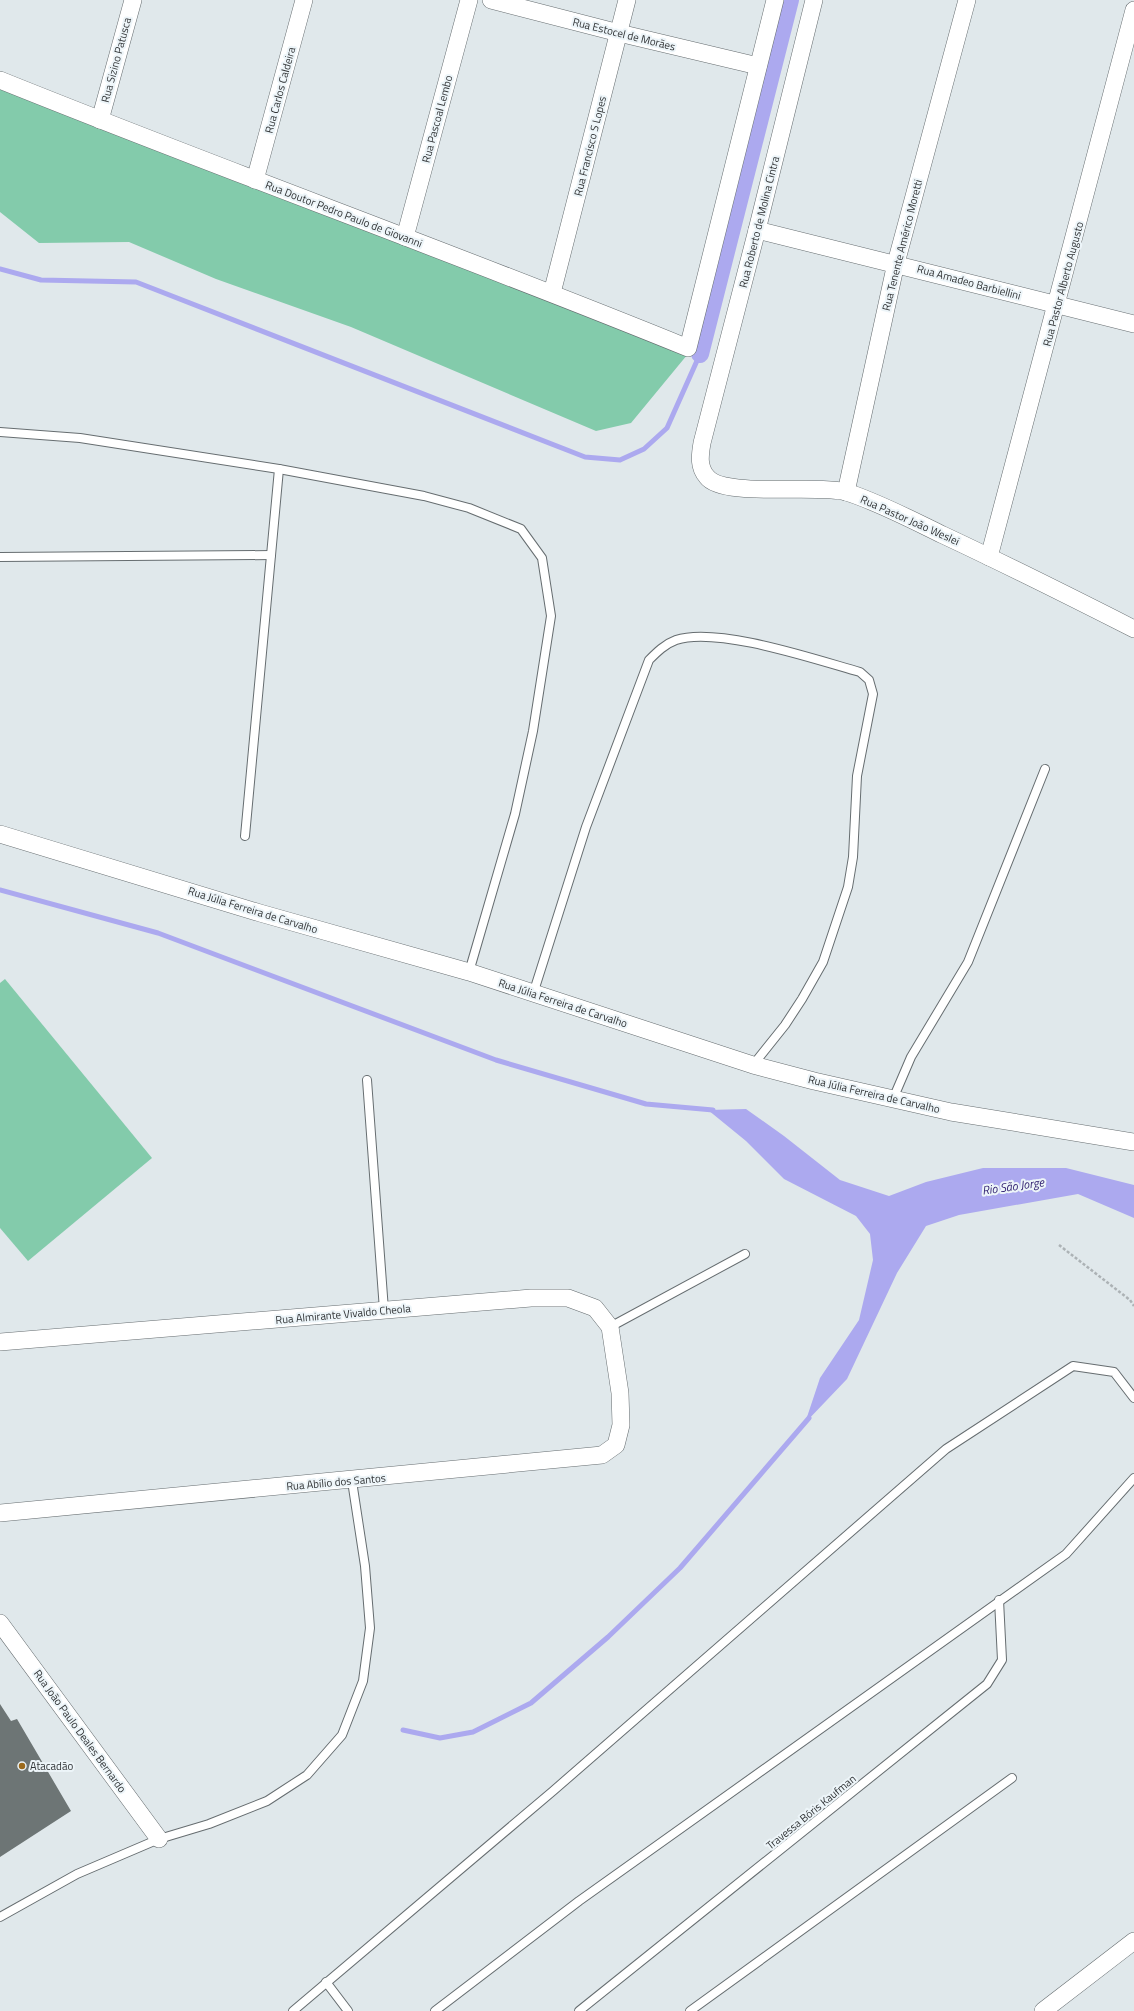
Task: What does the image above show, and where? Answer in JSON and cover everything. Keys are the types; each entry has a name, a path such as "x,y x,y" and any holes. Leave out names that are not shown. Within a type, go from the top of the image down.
{"street":[{"name":"Rua Sizino Patusca","path":"100,120 133,0"},
{"name":"Rua Carlos Caldeira","path":"255,180 304,0"},
{"name":"Rua Pascoal Lembo","path":"405,237 469,0"},
{"name":"Rua Estocel de Morães","path":"491,0 619,33 758,66"},
{"name":"Rua Francisco S Lopes","path":"552,293 627,0"},
{"path":"758,66 775,0"},
{"name":"Rua Roberto de Molina Cintra","path":"702,443 758,230 814,0"},
{"name":"Rua Tenente Américo Moretti","path":"846,492 896,263 967,0"},
{"name":"Rua Pastor Alberto Augusto","path":"989,557 1057,306 1134,10"},
{"name":"Rua Doutor Pedro Paulo de Giovanni","path":"0,80 255,180 552,293 688,348 758,66"},
{"name":"Rua Amadeo Barbiellini","path":"758,230 896,263 1057,306 1134,324"},
{"name":"Rua Pastor João Weslei","path":"702,443 699,459 702,470 707,478 723,487 823,489 846,492 914,521 1134,629"},
{"name":"Rua Júlia Ferreira de Carvalho","path":"0,834 260,913 469,972 752,1064 814,1081 951,1112 1134,1142"},
{"name":"Rua Almirante Vivaldo Cheola","path":"0,1342 532,1298 568,1298 595,1308 610,1327 620,1393"},
{"name":"Rua Abílio dos Santos","path":"0,1514 352,1481 602,1455 616,1445 620,1425 620,1393"},
{"name":"Rua João Paulo Deales Bernardo","path":"0,1623 159,1839"},
{"path":"1043,2011 1134,1941"}],"lane":[{"path":"0,432 80,438 278,469 424,496 469,508 521,529 542,558 551,616 533,731 515,814 469,972"},
{"path":"246,836 278,469"},
{"path":"0,557 271,555"},
{"path":"533,994 586,828 649,660 662,647 676,640 703,636 751,642 860,672 869,680 873,694 857,776 853,857 848,887 823,962 785,1025 752,1064"},
{"path":"893,1098 911,1057 968,962 1045,769"},
{"path":"367,1080 384,1310"},
{"path":"610,1327 745,1254"},
{"path":"293,2011 553,1791 946,1449 1073,1366 1114,1372 1134,1398"},
{"path":"435,2011 579,1901 999,1600 1066,1554 1134,1478"},
{"path":"0,1917 77,1874 159,1839 209,1824 267,1801 307,1775 342,1735 363,1681 370,1628 365,1566 352,1481"},
{"name":"Travessa Bóris Kaufman","path":"579,2011 987,1684 1002,1660 999,1600"},
{"path":"690,2011 1012,1778"},
{"path":"326,1982 348,2011"}],"path":[{"path":"1059,1245 1130,1300 1134,1306"}],"green space":[{"path":"0,80 692,349 631,423 596,431 351,327 216,279 129,242 39,243 0,212"},
{"path":"5,979 152,1158 28,1261 0,1228 0,983"}],"water":[{"name":"Rio São Jorge","path":"746,1109 784,1136 840,1180 889,1196 926,1182 983,1168 1066,1168 1134,1185 1134,1218 1078,1194 959,1215 926,1226 897,1273 847,1379 805,1423 820,1378 859,1320 873,1260 870,1234 856,1216 784,1179 746,1141 708,1110"}],"building":[{"name":"Atacadão","path":"0,1704 11,1721 17,1719 71,1811 0,1857"}],"waterway":[{"path":"700,354 790,0"},
{"path":"0,269 41,280 136,282 585,457 620,460 644,449 667,428 700,354"},
{"path":"0,890 158,933 496,1060 646,1104 713,1110"},
{"path":"403,1730 440,1738 473,1732 531,1703 608,1637 680,1568 809,1418"}],"place":[{"name":"Atacadão","path":"22,1766"}]}
